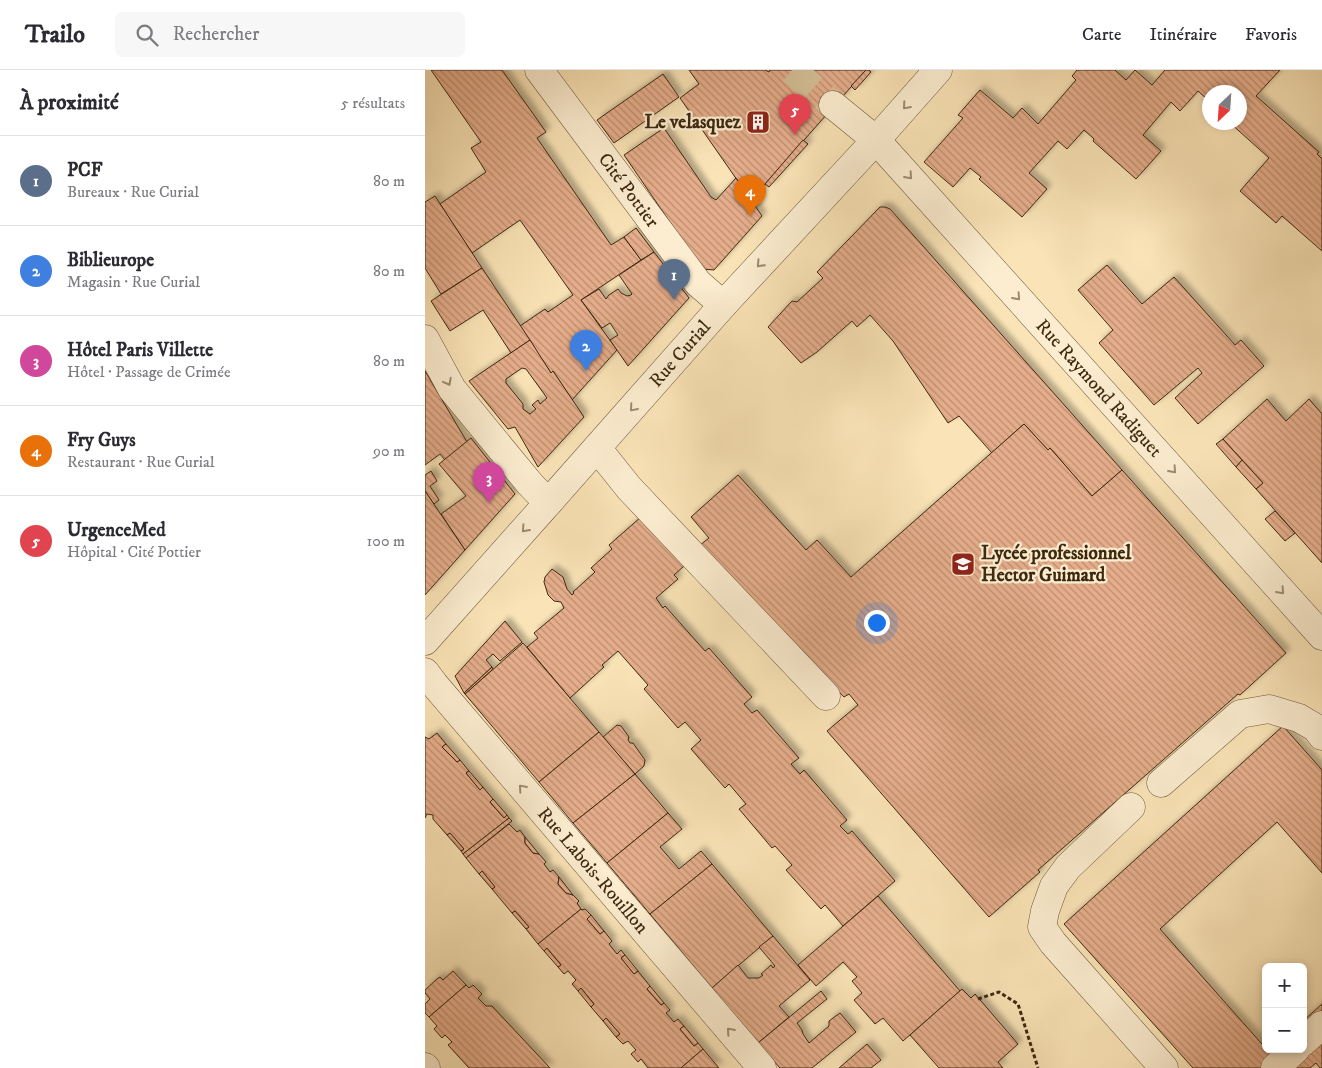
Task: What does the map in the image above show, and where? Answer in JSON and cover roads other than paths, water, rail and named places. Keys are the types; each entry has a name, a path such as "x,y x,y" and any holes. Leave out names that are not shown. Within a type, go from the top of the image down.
{"street":[{"name":"Cité Pottier","path":"539,70 698,283 723,306"},
{"name":"Rue Curial","path":"425,641 723,306 938,70"},
{"path":"833,105 876,140"},
{"name":"Rue Raymond Radiguet","path":"876,140 1322,636"},
{"path":"425,339 452,389 529,484 549,503"},
{"path":"597,448 629,488 826,696"},
{"name":"Rue Labois-Rouillon","path":"425,672 433,684 762,1068"},
{"path":"1161,783 1240,714 1269,709 1299,718 1316,728 1322,736"},
{"path":"1131,807 1068,867 1053,886 1042,927 1053,943 1164,1068"},
{"path":"1307,1038 1322,1025"},
{"path":"1275,1068 1291,1053"}],"tunnel":[{"path":"792,70 833,105"}],"place":[{"name":"Le velasquez","path":"758,122"},
{"name":"UrgenceMed","path":"795,135"},
{"name":"Fry Guys","path":"750,216"},
{"name":"PCF","path":"674,300"},
{"name":"Biblieurope","path":"586,371"},
{"name":"Hôtel Paris Villette","path":"489,503"},
{"name":"Lycée professionnel Hector Guimard","path":"963,564"}]}
